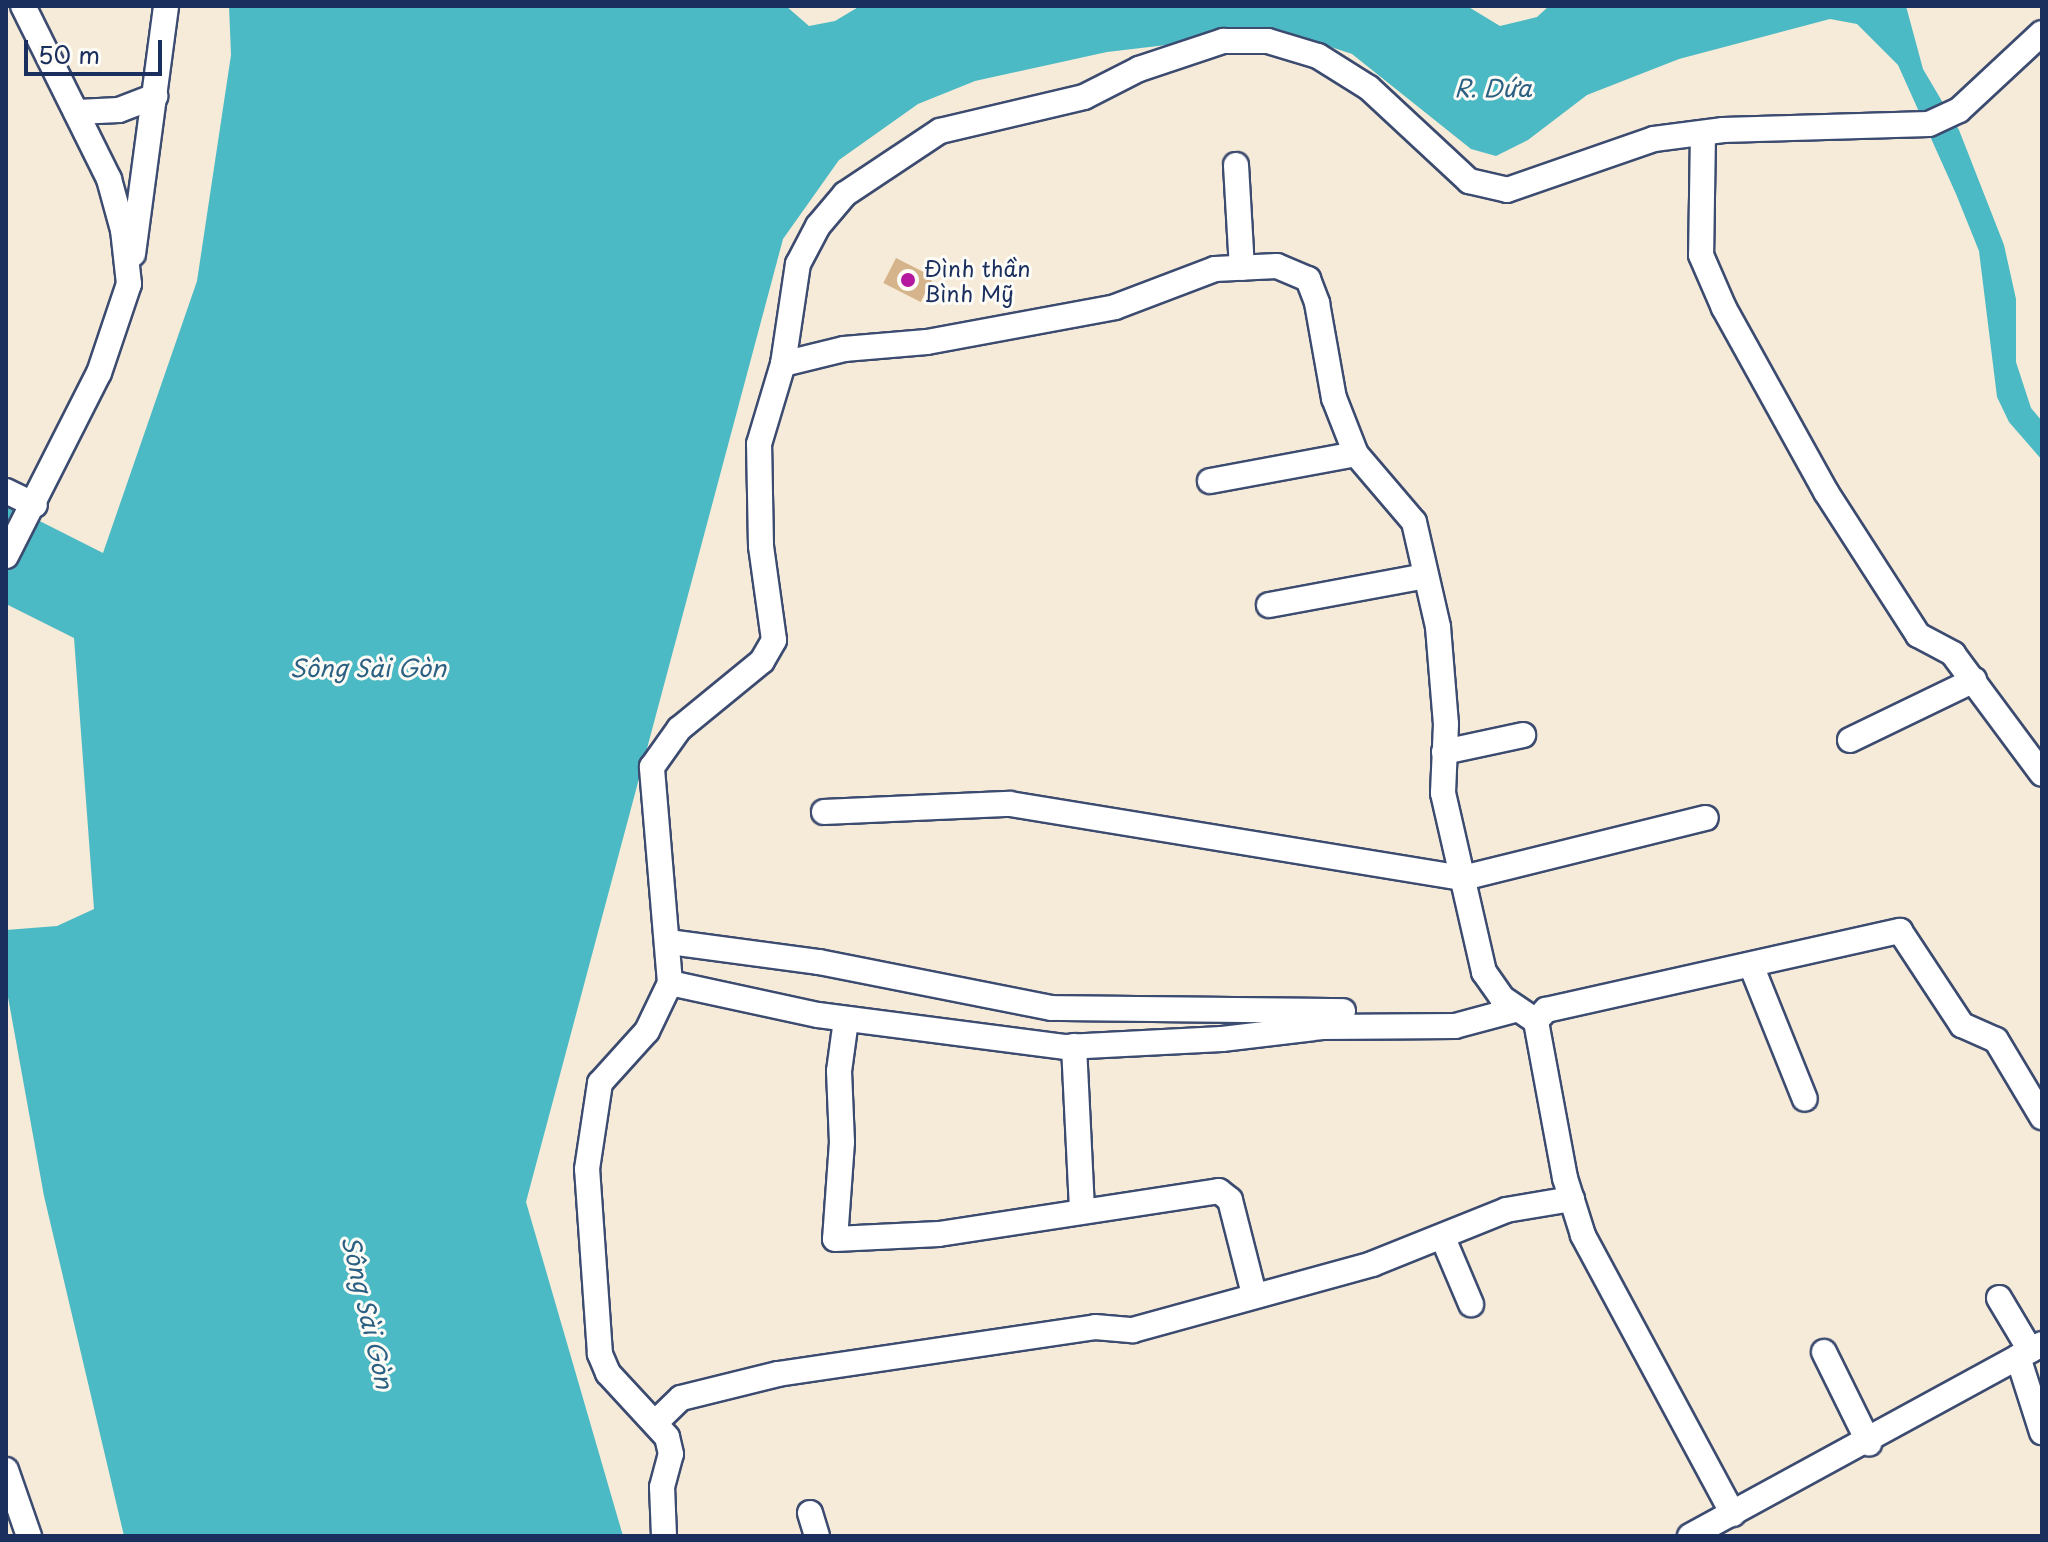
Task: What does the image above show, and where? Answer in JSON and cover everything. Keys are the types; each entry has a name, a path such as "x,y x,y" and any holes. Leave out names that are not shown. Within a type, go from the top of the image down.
{"street":[{"path":"23,6 77,112 117,203 129,284"},
{"path":"6,556 34,508 99,373 129,284 166,6"},
{"path":"664,1536 662,1487 671,1454 667,1437 608,1373 600,1354 587,1169 600,1083 647,1031 670,983 669,942 652,767 679,729 771,650 759,444 783,364 798,264 818,226 845,194 940,131 1084,97 1139,69 1223,41 1268,41 1318,56 1369,88 1441,159 1487,188 1516,188 1611,150 1703,133 1911,126 1959,110 2041,35"},
{"path":"77,112 119,110 155,96"},
{"path":"1703,133 1701,255 1724,308 1826,492 1918,635 1953,654 2042,774"},
{"path":"1236,165 1242,268"},
{"path":"783,364 844,349 927,342 1115,307 1215,269 1277,266 1308,279 1334,398 1356,454 1414,522 1438,627 1443,793 1484,972 1519,1009 1583,1235 1733,1514"},
{"path":"1210,481 1356,454"},
{"path":"6,491 34,508"},
{"path":"1269,605 1425,576"},
{"path":"1850,740 1974,680"},
{"path":"1444,752 1523,735"},
{"path":"824,812 1010,804 1463,878 1706,818"},
{"path":"669,942 819,962 1052,1008 1473,1011 1546,1010 1900,931 1962,1025 1996,1040 2042,1117"},
{"path":"1751,965 1805,1099"},
{"path":"670,983 846,1020 1074,1046 1222,1039 1322,1027 1455,1026 1519,1009"},
{"path":"846,1020 839,1071 842,1142 835,1239 939,1234 1219,1191 1230,1200 1254,1294"},
{"path":"1074,1046 1082,1211"},
{"path":"655,1423 681,1398 778,1374 1095,1327 1133,1330 1254,1294 1372,1264 1443,1238 1506,1210 1572,1199"},
{"path":"1443,1238 1471,1304"},
{"path":"1999,1298 2030,1350 2042,1432"},
{"path":"1690,1536 1869,1443 2030,1350"},
{"path":"1824,1352 1869,1443"},
{"path":"6,1470 29,1536"}],"water":[{"name":"Sông Sài Gòn","path":"229,6 786,6 809,26 835,21 860,6 1467,6 1500,26 1537,17 1549,6 1906,6 1923,69 1959,130 2004,245 2016,299 2016,362 2031,408 2042,421 2042,460 2009,422 1997,397 1979,251 1956,194 1898,65 1857,24 1830,19 1679,59 1587,95 1528,140 1496,156 1471,149 1352,54 1307,39 1260,34 1107,52 975,81 918,104 839,160 783,239 526,1202 623,1536 124,1536 44,1196 6,986 6,930 57,926 94,909 74,638 6,604 6,504 103,553 197,281 231,55"}],"building":[{"name":"Đình thần Bình Mỹ","path":"896,258 933,277 921,302 883,283"}],"place":[{"name":"Đình thần Bình Mỹ","path":"908,280"}],"water label":[{"name":"R. Dứa","path":"1493,88"}]}
